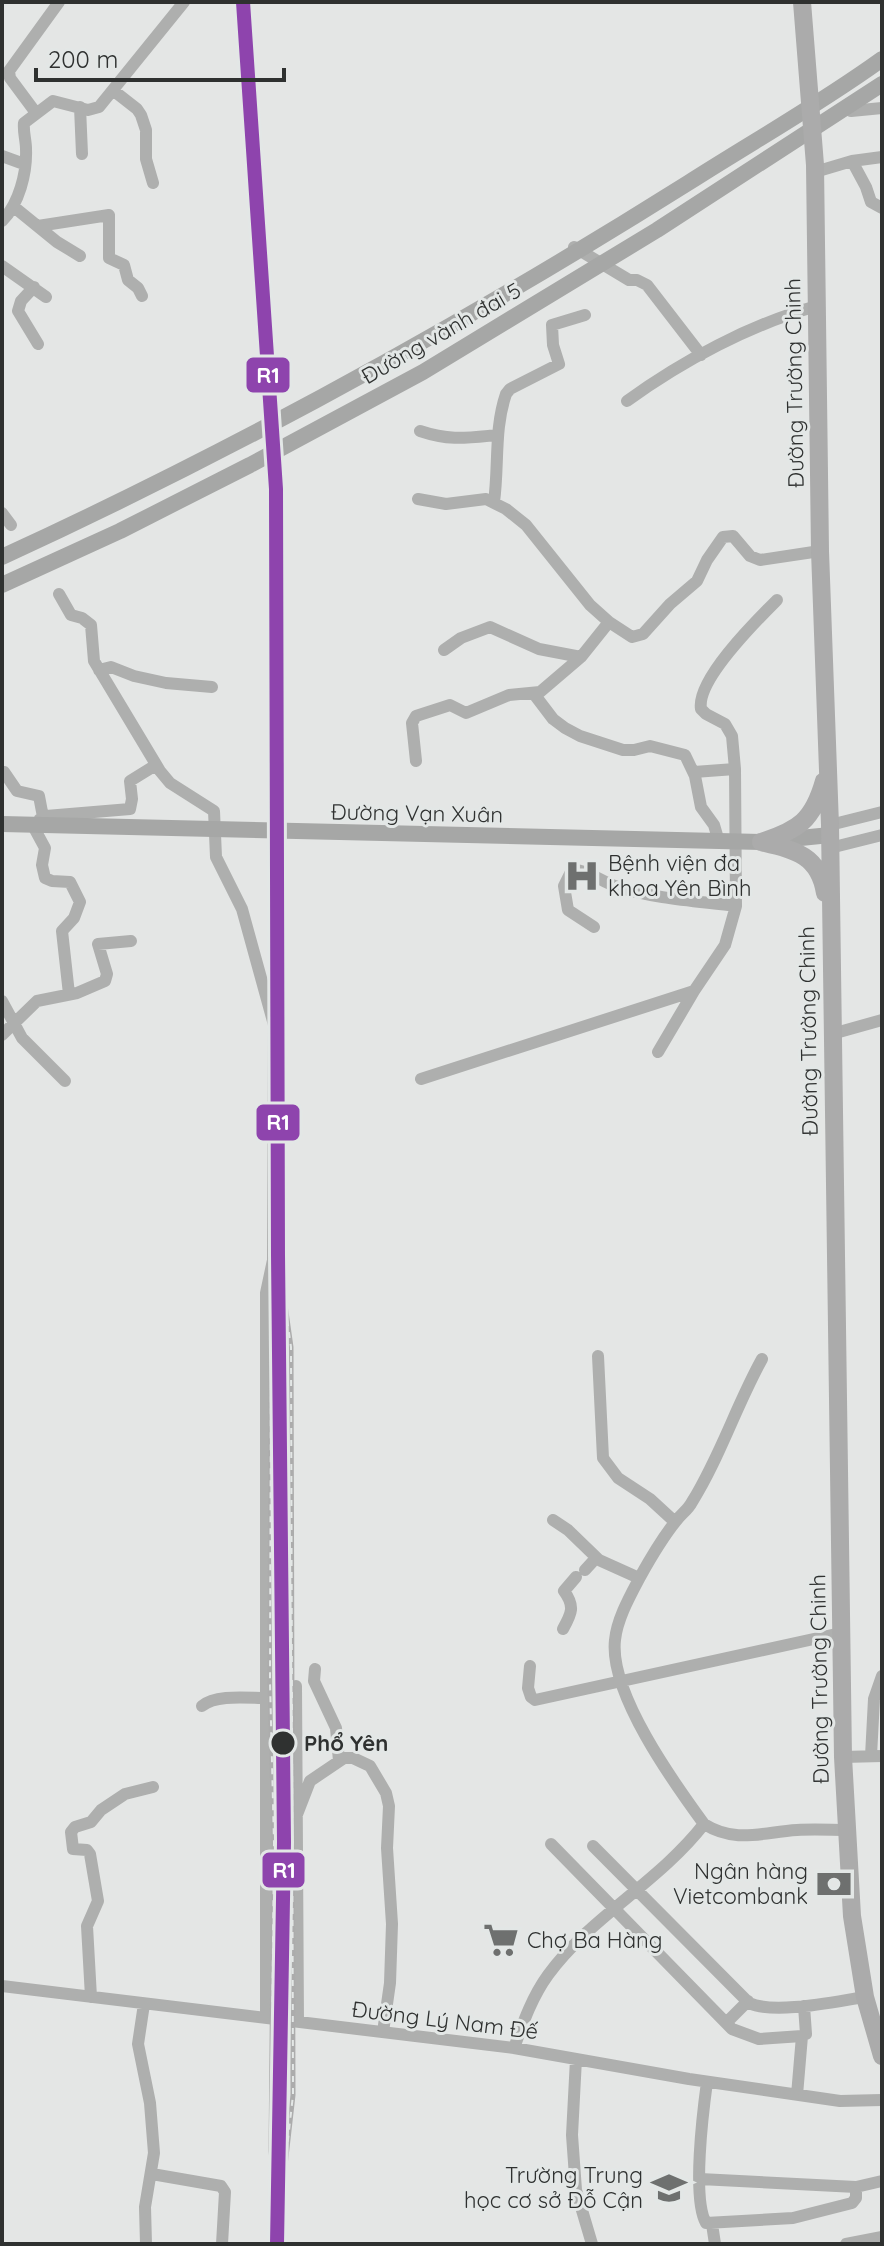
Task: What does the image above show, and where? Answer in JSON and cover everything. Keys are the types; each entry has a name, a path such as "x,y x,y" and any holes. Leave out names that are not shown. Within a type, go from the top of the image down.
{"highway":[{"name":"Đường Trường Chinh","path":"802,2 815,172 820,551 830,836 843,1757 852,1916 865,1997 882,2056"},
{"path":"761,842 785,835 805,821 816,805 828,767"},
{"path":"761,842 791,850 815,865 824,885 830,923"}],"main road":[{"name":"Đường vành đai 5","path":"2,557 107,509 418,346 642,212 882,59"},
{"name":"Đường vành đai 5","path":"2,585 120,531 423,372 657,230 879,86"},
{"name":"Đường Vạn Xuân","path":"2,824 39,821 192,830 719,842 830,836"}],"street":[{"path":"36,113 10,78 9,71 59,2"},
{"path":"2,221 14,207 24,164 24,123 53,101 94,110 114,91 184,2"},
{"path":"114,91 141,115 146,130 146,159 153,183"},
{"path":"80,107 82,154"},
{"path":"851,111 882,108"},
{"path":"2,156 24,164"},
{"path":"815,172 852,161 882,157"},
{"path":"852,161 871,202 882,208"},
{"path":"14,207 80,256"},
{"path":"38,226 109,215 109,258 124,265 127,278 142,296"},
{"path":"573,246 629,280 647,285 701,355"},
{"path":"2,266 46,297"},
{"path":"34,287 18,306 18,311 38,344"},
{"path":"627,401 664,374 701,355 785,315 817,306"},
{"path":"494,502 499,468 497,435 505,398 510,389 559,364 553,345 552,325 585,315"},
{"path":"420,431 456,439 497,435"},
{"path":"418,499 446,504 486,499 494,502 526,525 590,605 632,637 643,634 670,604 697,581 717,544 728,535 736,538 750,556 760,560 820,551"},
{"path":"2,513 11,525"},
{"path":"59,594 71,615 91,625 94,637 92,656 156,765 170,783 214,811 216,857 242,909 274,1025 273,1260 266,1293 266,2018"},
{"path":"658,1052 725,945 736,906 735,769 730,729 701,709 702,693 745,633 777,600"},
{"path":"416,761 412,723 416,716 450,705 462,712 473,712 509,695 534,694 581,657 609,622"},
{"path":"444,650 461,638 490,627 539,649 581,657"},
{"path":"99,670 109,666 134,676 166,683 212,687"},
{"path":"534,694 553,719 565,728 623,750 650,746 685,755 694,772 701,807 714,825 719,842"},
{"path":"39,821 130,809 130,781 156,765"},
{"path":"694,772 735,769"},
{"path":"4,772 17,791 39,796 45,878 70,882 80,902 74,918 62,931 69,994"},
{"name":"Đường Vạn Xuân","path":"830,836 882,812"},
{"name":"Đường Vạn Xuân","path":"830,836 882,835"},
{"path":"594,927 568,910 564,900 564,886 572,870 582,871 618,887 673,899 736,906"},
{"path":"2,1035 37,1001 83,991 107,978 98,944 131,941"},
{"path":"421,1079 694,991"},
{"path":"2,1001 22,1038 65,1081"},
{"path":"832,1034 882,1020"},
{"path":"598,1356 602,1385 603,1458 618,1478 650,1499 675,1522"},
{"path":"762,1359 700,1489 639,1578 618,1625 615,1658 637,1723 704,1824 719,1833 745,1837 793,1830 849,1830"},
{"path":"553,1520 568,1530 596,1558 639,1578"},
{"path":"563,1629 573,1612 564,1589 596,1558"},
{"path":"530,1666 528,1688 535,1700 841,1633"},
{"path":"315,1669 314,1681 336,1728 339,1761"},
{"path":"843,1757 876,1756 874,1699 882,1676"},
{"path":"296,1686 298,2021"},
{"path":"202,1706 208,1701 266,1698"},
{"path":"296,1817 310,1781 339,1761 353,1758 370,1766 386,1793 389,1806 387,1848 392,1924 390,1983 383,2032"},
{"path":"91,1997 87,1926 98,1901 90,1854 87,1850 73,1849 71,1832 75,1827 91,1822 101,1810 125,1794 153,1787"},
{"path":"514,2048 535,1996 547,1976 569,1951 672,1861 704,1824"},
{"path":"551,1844 726,2023 744,2035 759,2039 802,2036 807,2030 804,2006"},
{"path":"593,1846 748,2001 762,2007 804,2006 865,1997"},
{"name":"Đường Lý Nam Đế","path":"2,1986 514,2048 707,2082 840,2101 882,2100"},
{"path":"726,2023 748,2001"},
{"path":"144,2004 138,2044 150,2103 154,2153 145,2207 146,2244"},
{"path":"797,2095 802,2036"},
{"path":"576,2059 572,2135 576,2190 592,2244"},
{"path":"707,2082 700,2179 702,2215 706,2223 793,2218 845,2206 856,2198 856,2187"},
{"path":"152,2174 216,2184 224,2189 222,2244"},
{"path":"700,2179 856,2187 882,2181"},
{"path":"712,2224 715,2244"},
{"path":"846,2244 882,2237"}],"railway":[{"path":"277,2237 293,2095 291,1347 278,1255"},
{"path":"276,2194 271,2151 274,1843 270,1682 271,1366 279,1311"}],"transit line":[{"name":"R1","path":"243,2 276,489 278,1255 284,1842 277,2244"}],"place":[{"name":"Bệnh viện đa khoa Yên Bình","path":"582,876"},
{"name":"Phổ Yên","path":"283,1743"},
{"name":"Ngân hàng Vietcombank","path":"834,1884"},
{"name":"Chợ Ba Hàng","path":"501,1940"},
{"name":"Trường Trung học cơ sở Đỗ Cận","path":"669,2188"}]}
